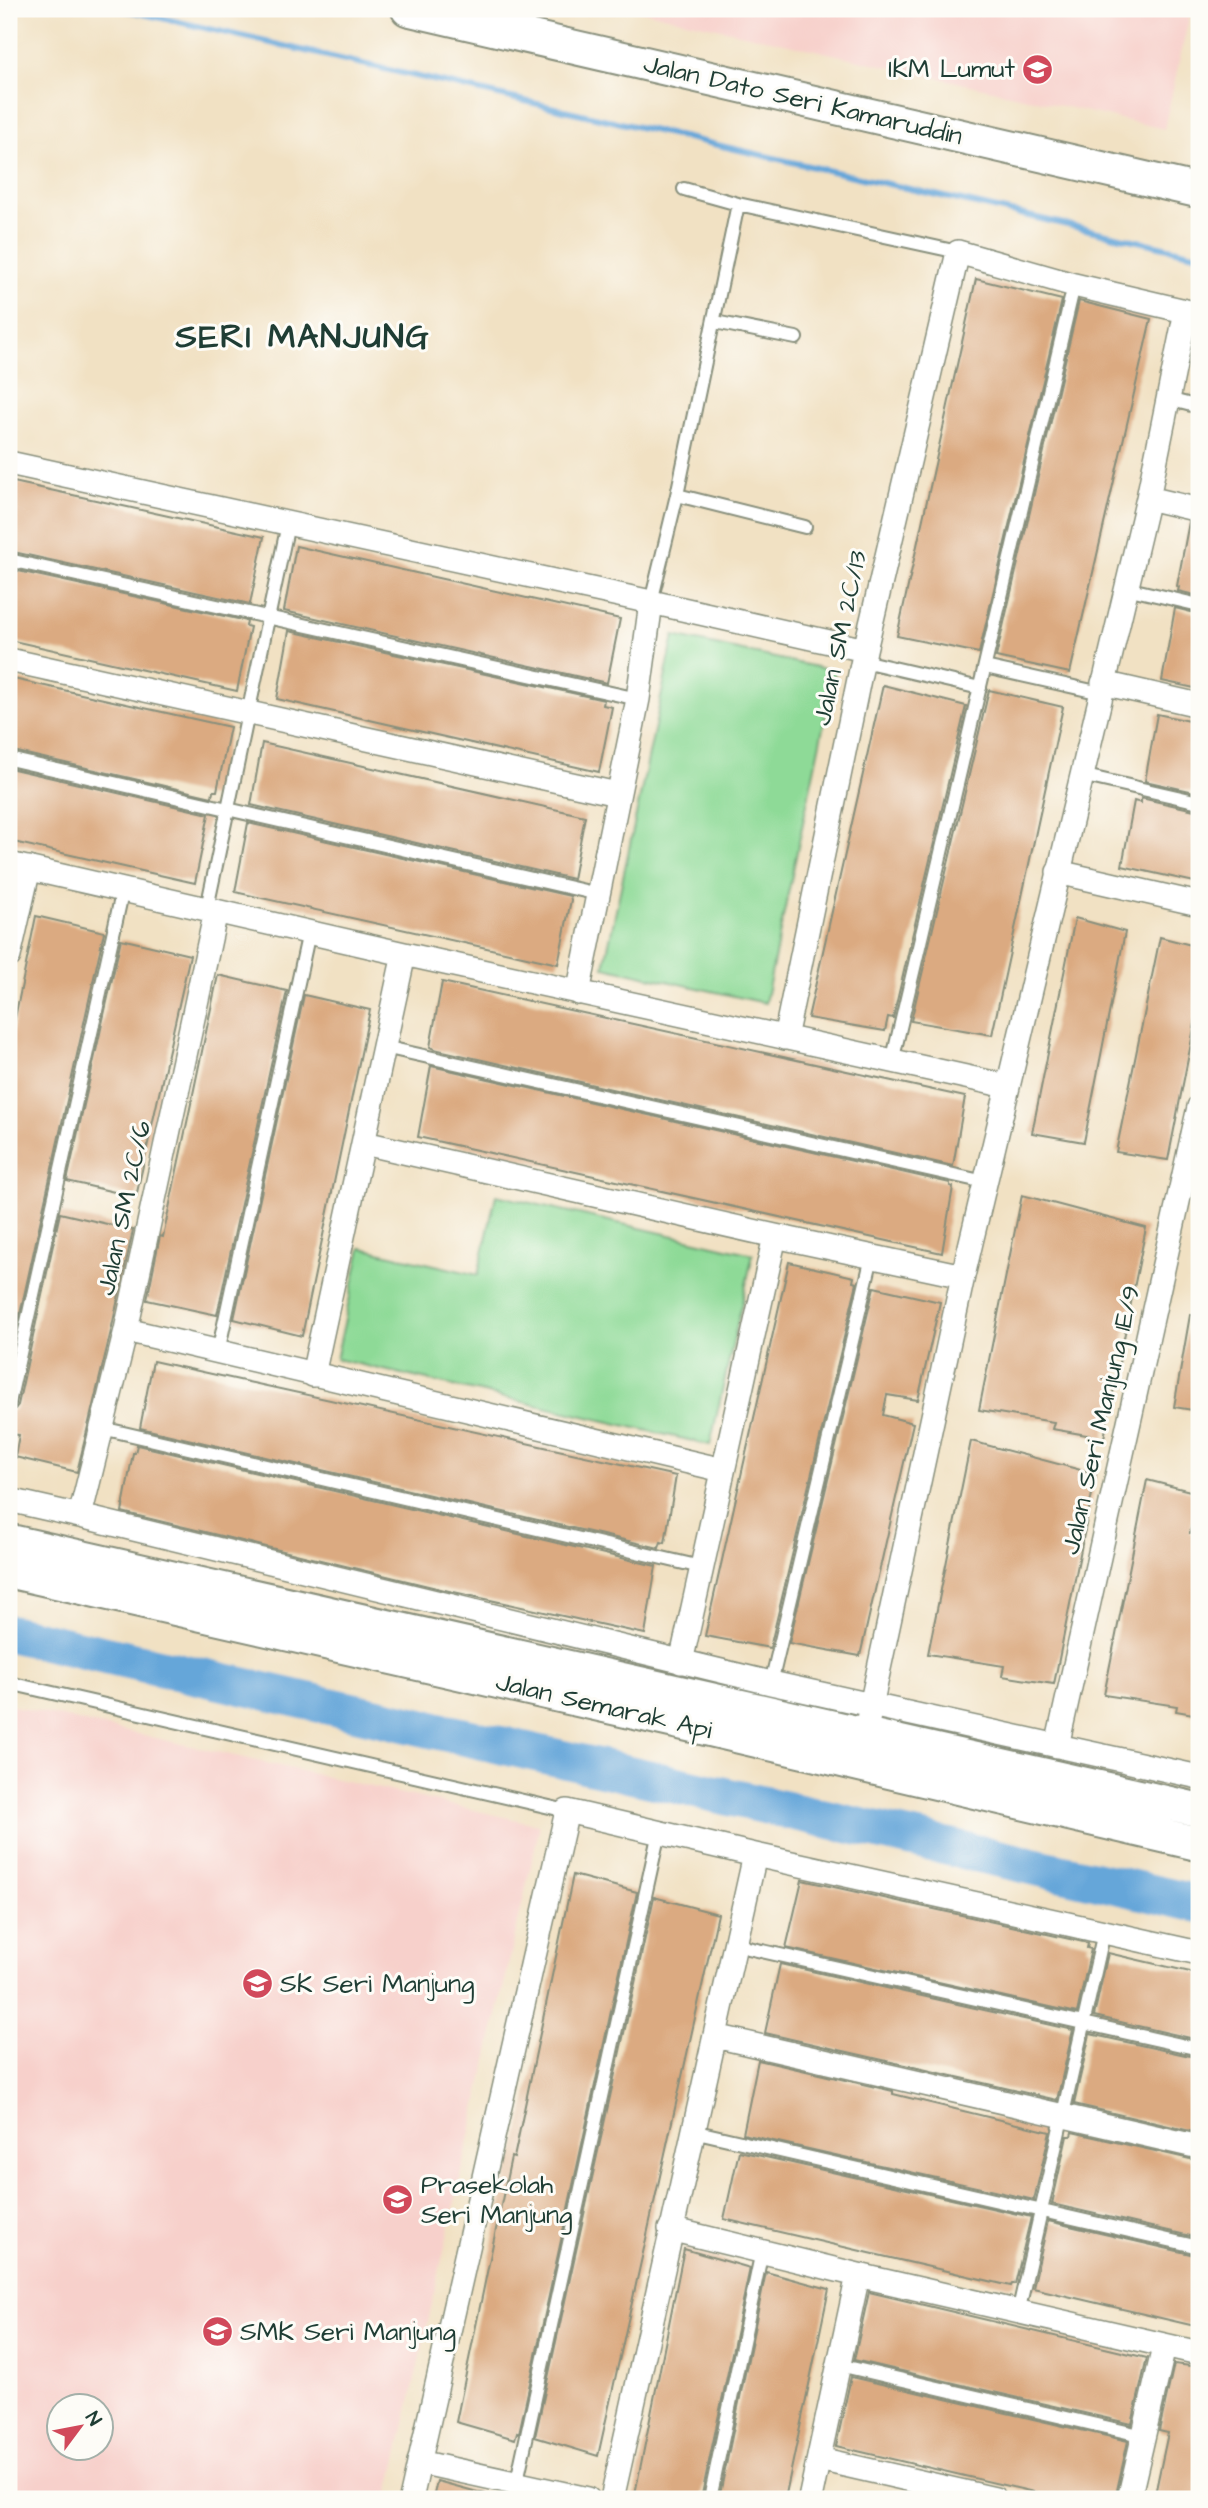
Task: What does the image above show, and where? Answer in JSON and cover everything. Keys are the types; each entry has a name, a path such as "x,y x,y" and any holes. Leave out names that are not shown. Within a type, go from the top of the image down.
{"street":[{"name":"Jalan Dato Seri Kamaruddin","path":"408,9 1199,191"},
{"path":"865,1735 963,1276 1148,498 1168,400 1193,313 1074,285 958,252"},
{"name":"Jalan SM 2C/13","path":"785,1038 864,656 958,252"},
{"path":"9,463 651,602 864,656"},
{"path":"1148,498 1199,510"},
{"path":"578,992 638,699 651,602"},
{"path":"9,660 617,794"},
{"path":"1102,688 1199,705"},
{"path":"9,956 19,866 404,954 1007,1086"},
{"path":"1058,872 1199,904"},
{"name":"Jalan SM 2C/6","path":"80,1516 126,1331 211,910"},
{"path":"313,1375 404,954"},
{"name":"Jalan Seri Manjung 1E/9","path":"1057,1746 1199,1107"},
{"path":"365,1143 963,1276"},
{"path":"681,1662 775,1236"},
{"path":"126,1331 723,1470"},
{"path":"9,1500 771,1683 865,1735 1057,1746 1199,1777"},
{"name":"Jalan Semarak Api","path":"9,1541 1199,1810"},
{"name":"Jalan Semarak Api","path":"9,1571 865,1735 1199,1844"},
{"path":"411,2499 567,1811 755,1856 1199,1953"},
{"path":"611,2499 755,1856"},
{"path":"715,2036 1199,2147"},
{"path":"670,2229 1164,2347 1199,2353"},
{"path":"810,2499 858,2275"},
{"path":"1129,2499 1164,2347"},
{"path":"819,2459 995,2499"},
{"path":"419,2462 515,2491 587,2499"}],"lane":[{"path":"684,189 738,204 958,252"},
{"path":"651,602 715,322 738,204"},
{"path":"892,1062 1074,285"},
{"path":"715,322 796,338"},
{"path":"1168,400 1199,407"},
{"path":"677,495 804,527"},
{"path":"211,910 227,810 288,524"},
{"path":"9,560 638,699"},
{"path":"1126,588 1199,605"},
{"path":"864,656 980,688"},
{"path":"985,667 1102,688"},
{"path":"9,759 598,894"},
{"path":"1081,775 1199,802"},
{"path":"9,1404 123,889"},
{"path":"218,1352 309,932"},
{"path":"384,1047 985,1182"},
{"path":"771,1683 872,1257"},
{"path":"102,1428 701,1567"},
{"path":"9,1683 567,1811"},
{"path":"515,2491 659,1832"},
{"path":"1018,2312 1104,1932"},
{"path":"735,1945 1199,2049"},
{"path":"693,2132 1199,2247"},
{"path":"710,2499 762,2251"},
{"path":"839,2365 1144,2436"}],"shaded area":[{"name":"IKM Lumut","path":"633,9 1191,9 1164,129"},
{"name":"SK Seri Manjung","path":"9,1705 540,1825 388,2499 9,2499"}],"green space":[{"path":"674,636 835,671 765,1003 604,967"},
{"path":"496,1195 753,1254 710,1445 336,1359 361,1248 478,1275"}],"building":[{"path":"976,279 1062,300 979,653 897,636"},
{"path":"1079,301 1151,319 1070,673 996,657"},
{"path":"9,481 264,537 250,604 9,551"},
{"path":"1189,522 1199,524 1199,596 1178,591 1177,586"},
{"path":"296,546 620,619 607,683 284,611"},
{"path":"9,569 247,621 246,626 250,627 237,691 9,640"},
{"path":"1175,608 1199,614 1199,689 1162,681"},
{"path":"289,631 604,700 603,705 612,707 599,772 277,699"},
{"path":"9,678 230,727 217,791 213,791 212,797 9,750"},
{"path":"883,685 966,706 893,1018 888,1017 885,1031 808,1018"},
{"path":"989,690 1063,707 992,1035 911,1021"},
{"path":"1157,714 1199,723 1199,793 1145,781"},
{"path":"262,743 585,816 573,879 251,805"},
{"path":"9,768 209,814 195,883 9,841"},
{"path":"1141,798 1199,811 1199,883 1122,866 1134,801 1141,803"},
{"path":"248,823 570,896 558,964 235,892"},
{"path":"36,916 104,932 9,1364 9,1047"},
{"path":"1075,918 1125,932 1084,1142 1032,1133"},
{"path":"1160,937 1199,947 1199,1003 1168,1160 1116,1152"},
{"path":"121,939 190,955 136,1197 67,1181"},
{"path":"218,975 287,991 217,1315 147,1300 160,1236 163,1237"},
{"path":"442,982 965,1097 953,1166 434,1049 430,1047"},
{"path":"304,995 370,1010 302,1336 234,1319"},
{"path":"431,1066 950,1183 953,1187 942,1253 418,1137"},
{"path":"1022,1195 1146,1228 1104,1438 1052,1429 1054,1422 979,1410"},
{"path":"60,1213 133,1230 77,1472 15,1457 19,1435 9,1434 9,1412 18,1405"},
{"path":"789,1262 854,1277 853,1282 857,1283 770,1648 705,1636"},
{"path":"874,1287 940,1302 918,1400 887,1395 883,1415 913,1423 860,1656 789,1643"},
{"path":"1190,1315 1199,1315 1199,1411 1174,1407"},
{"path":"153,1361 676,1476 665,1543 661,1542 659,1548 140,1428"},
{"path":"971,1441 1096,1474 1054,1684 1002,1676 1004,1666 928,1654"},
{"path":"137,1445 656,1566 645,1634 449,1591 122,1512 133,1453"},
{"path":"1147,1480 1198,1493 1190,1533 1199,1533 1199,1715 1176,1711 1177,1706 1104,1695"},
{"path":"573,1875 637,1892 519,2433 517,2432 515,2439 456,2422"},
{"path":"802,1880 1088,1943 1087,1948 1091,1949 1077,2013 786,1948"},
{"path":"654,1897 718,1914 598,2456 535,2437"},
{"path":"1108,1953 1199,1974 1199,2040 1094,2016"},
{"path":"780,1964 1073,2030 1057,2100 765,2033"},
{"path":"1090,2034 1199,2058 1199,2133 1074,2104"},
{"path":"758,2060 893,2091 893,2094 1050,2132 1034,2200 743,2134"},
{"path":"1072,2132 1199,2161 1199,2238 1052,2204 1067,2136 1071,2136"},
{"path":"739,2151 1031,2217 1015,2284 1011,2286 724,2219"},
{"path":"1048,2221 1199,2256 1199,2327 1033,2288"},
{"path":"684,2249 750,2268 701,2499 634,2499"},
{"path":"766,2272 829,2289 785,2499 719,2499"},
{"path":"869,2292 1147,2358 1132,2424 854,2360"},
{"path":"1174,2364 1199,2367 1199,2499 1154,2499 1168,2433 1159,2431"},
{"path":"851,2377 1128,2441 1115,2499 1064,2499 836,2446"},
{"path":"437,2481 485,2494 484,2499 433,2499"}],"waterway":[{"path":"122,9 1199,255"},
{"path":"9,1633 1199,1904"}],"place":[{"name":"IKM Lumut","path":"1038,69"},
{"name":"SK Seri Manjung","path":"257,1984"},
{"name":"Prasekolah Seri Manjung","path":"398,2200"},
{"name":"SMK Seri Manjung","path":"217,2332"}],"district":[{"name":"SERI MANJUNG","path":"303,337"}]}
